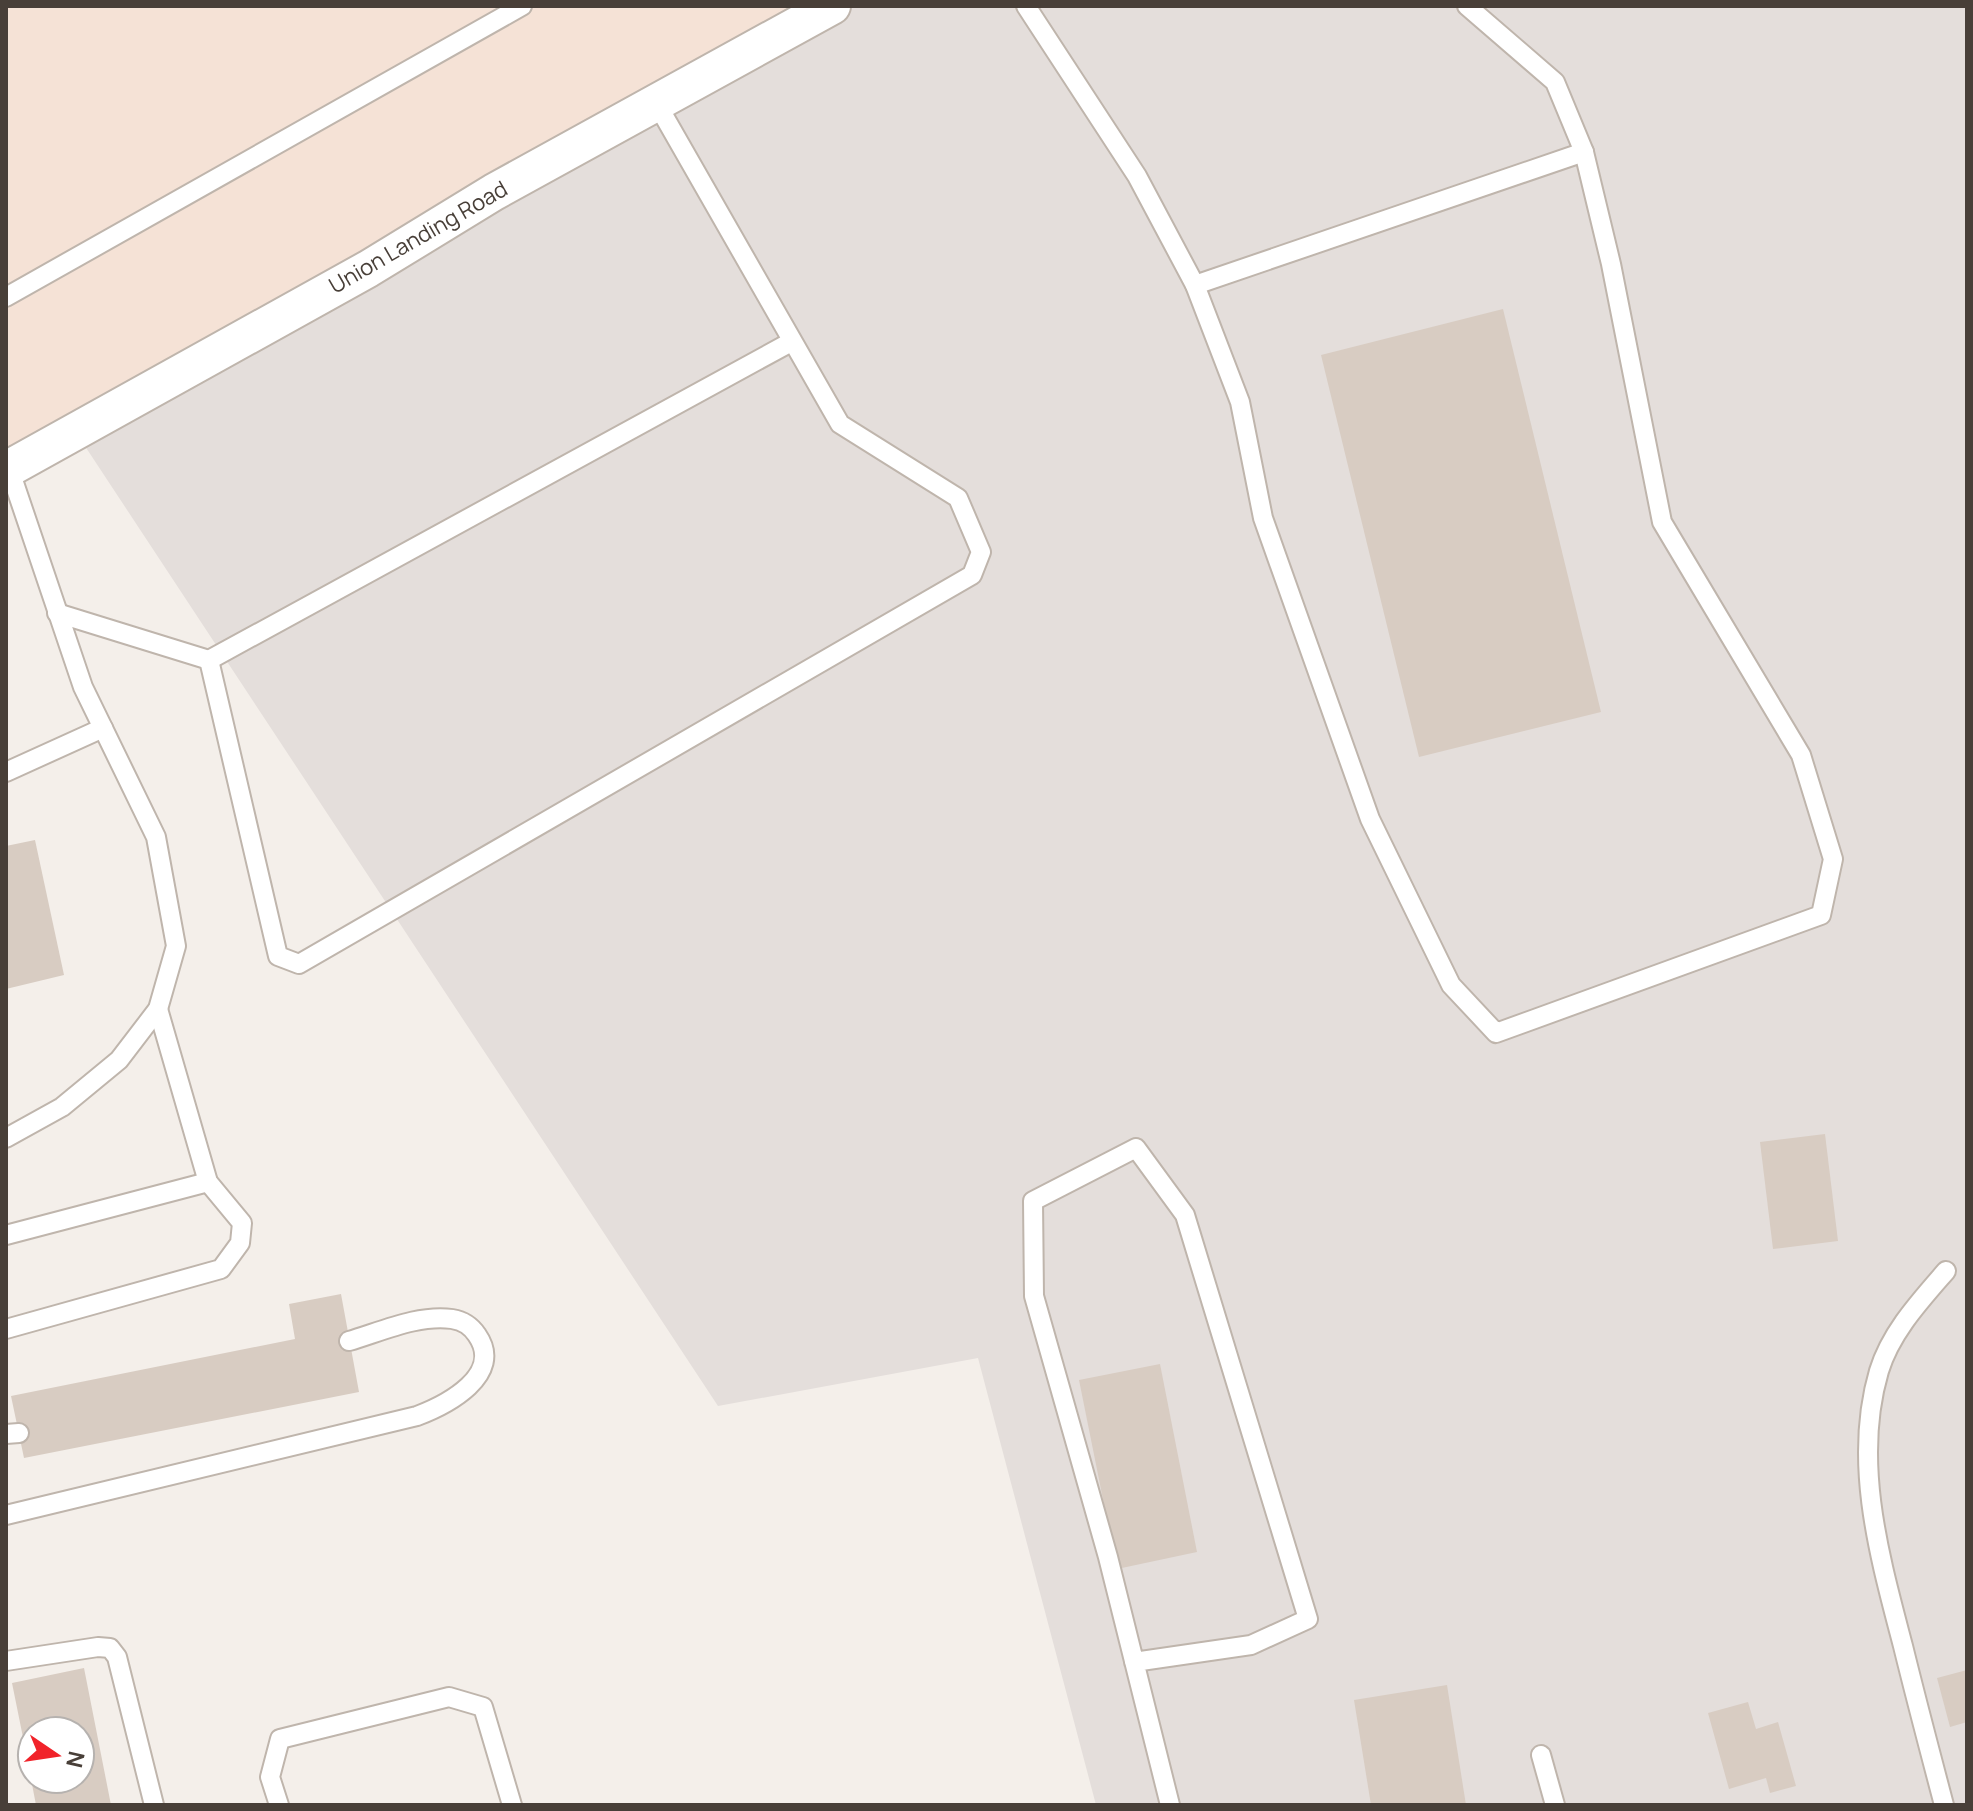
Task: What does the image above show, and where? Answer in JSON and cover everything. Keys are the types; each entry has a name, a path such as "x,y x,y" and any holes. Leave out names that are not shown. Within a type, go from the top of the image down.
{"street":[{"name":"Union Landing Road","path":"7,469 368,269 494,192 832,6"}],"lane":[{"path":"6,297 522,6"},
{"path":"1026,6 1137,176 1195,285 1240,402 1263,518 1370,819 1451,985 1496,1033 1821,915 1833,859 1801,755 1662,522 1611,264 1584,152 1555,82 1467,6"},
{"path":"209,660 278,956 299,964 972,575 981,552 958,498 840,424 657,104"},
{"path":"1195,285 1584,152"},
{"path":"57,613 209,660 791,342"},
{"path":"6,1138 62,1107 119,1060 158,1009 176,946 156,837 83,687 7,469"},
{"path":"6,772 103,728"},
{"path":"6,1329 221,1269 240,1243 242,1223 208,1182 158,1009"},
{"path":"1134,1662 1251,1645 1308,1619 1185,1215 1136,1148 1033,1201 1034,1296 1170,1805"},
{"path":"6,1235 208,1182"},
{"path":"1944,1805 1878,1548 1869,1475 1870,1416 1879,1369 1904,1319 1946,1271"},
{"path":"6,1515 417,1416 461,1394 473,1384 483,1362 482,1342 470,1325 452,1319 417,1321 349,1341"},
{"path":"6,1661 98,1647 110,1648 117,1657 154,1805"},
{"path":"279,1805 270,1777 280,1739 449,1697 483,1707 506,1804"},
{"path":"1541,1755 1555,1805"}],"shaded area":[{"path":"6,6 834,6 6,473"},
{"path":"833,6 1967,6 1967,1805 1096,1805 978,1358 718,1406 75,431"}],"building":[{"path":"1503,309 1601,712 1419,757 1321,355"},
{"path":"35,840 64,975 6,989 6,846"},
{"path":"1825,1134 1838,1241 1773,1249 1760,1142"},
{"path":"341,1294 359,1392 24,1458 11,1396 295,1339 289,1304"},
{"path":"1160,1364 1197,1552 1117,1569 1079,1380"},
{"path":"84,1668 93,1715 18,1715 12,1683"},
{"path":"1967,1670 1967,1722 1950,1727 1937,1678"},
{"path":"1447,1685 1466,1805 1371,1805 1354,1700"},
{"path":"1748,1702 1756,1729 1778,1722 1796,1786 1770,1793 1766,1778 1729,1789 1708,1713"},
{"path":"96,1729 111,1805 36,1805 34,1795 96,1795"}]}
